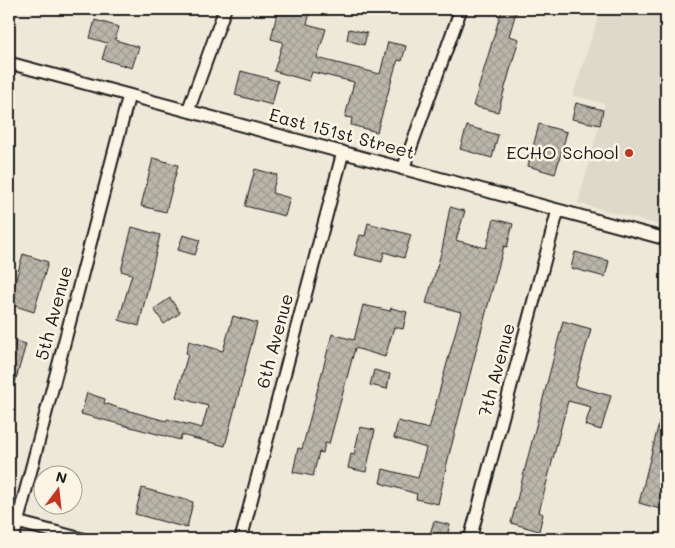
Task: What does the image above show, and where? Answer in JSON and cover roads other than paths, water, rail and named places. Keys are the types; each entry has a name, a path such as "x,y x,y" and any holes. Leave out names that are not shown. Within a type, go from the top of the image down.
{"street":[{"path":"188,111 225,9"},
{"path":"403,169 461,9"},
{"name":"East 151st Street","path":"9,63 666,239"},
{"name":"5th Avenue","path":"13,539 13,521 129,96"},
{"name":"6th Avenue","path":"241,539 343,152"},
{"name":"7th Avenue","path":"470,539 558,210"},
{"path":"13,521 82,539"}],"place":[{"name":"ECHO School","path":"629,153"}]}
